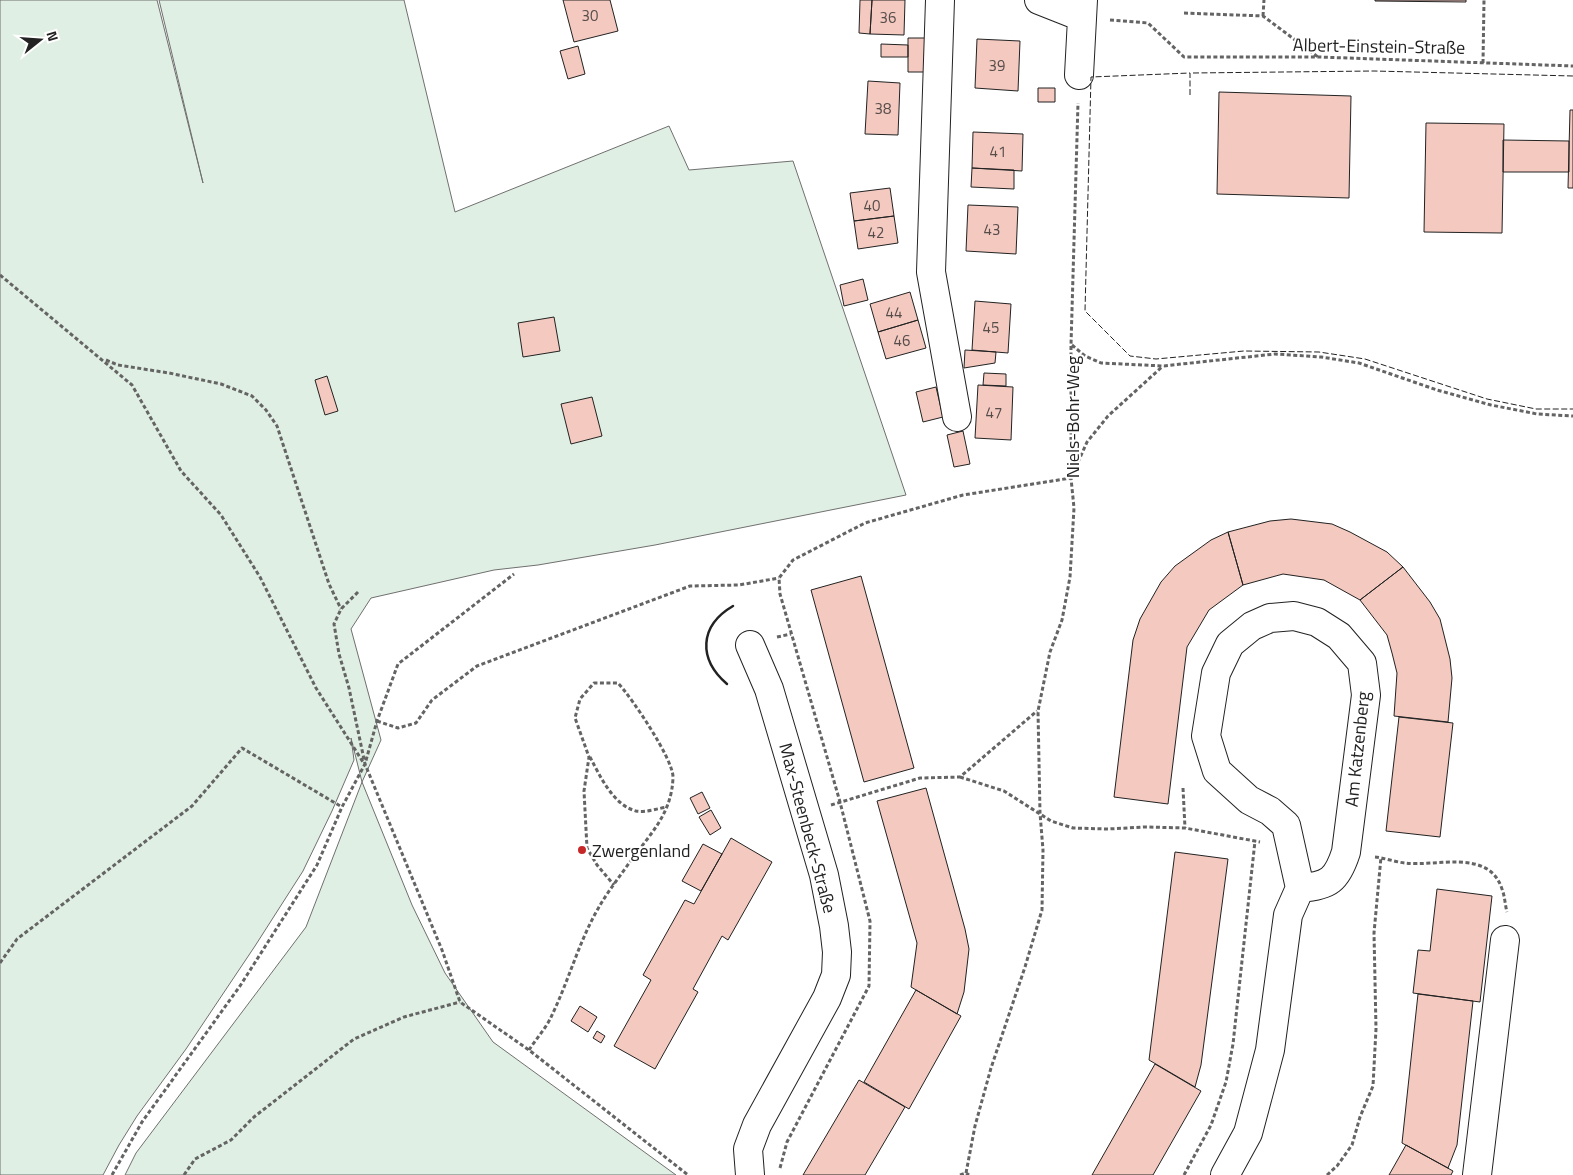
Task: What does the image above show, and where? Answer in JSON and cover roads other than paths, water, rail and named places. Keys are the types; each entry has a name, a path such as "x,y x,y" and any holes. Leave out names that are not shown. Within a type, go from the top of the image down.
{"street":[{"path":"940,0 931,272 957,417"},
{"path":"1039,0 1083,9 1079,75"},
{"name":"Am Katzenberg","path":"1294,616 1317,622 1339,636 1362,663 1366,695 1346,852 1341,867 1332,880 1319,887 1300,888 1286,825 1270,811 1250,800 1217,771 1206,736 1216,673 1230,644 1252,626 1270,618 1294,616"},
{"name":"Max-Steenbeck-Straße","path":"750,645 769,690 824,875 837,952 836,975 827,998 757,1125 748,1149 750,1175"},
{"path":"1225,1175 1248,1134 1270,1050 1288,915 1300,888"},
{"path":"1477,1175 1505,940"}],"place":[{"name":"Zwergenland","path":"582,850"}]}
